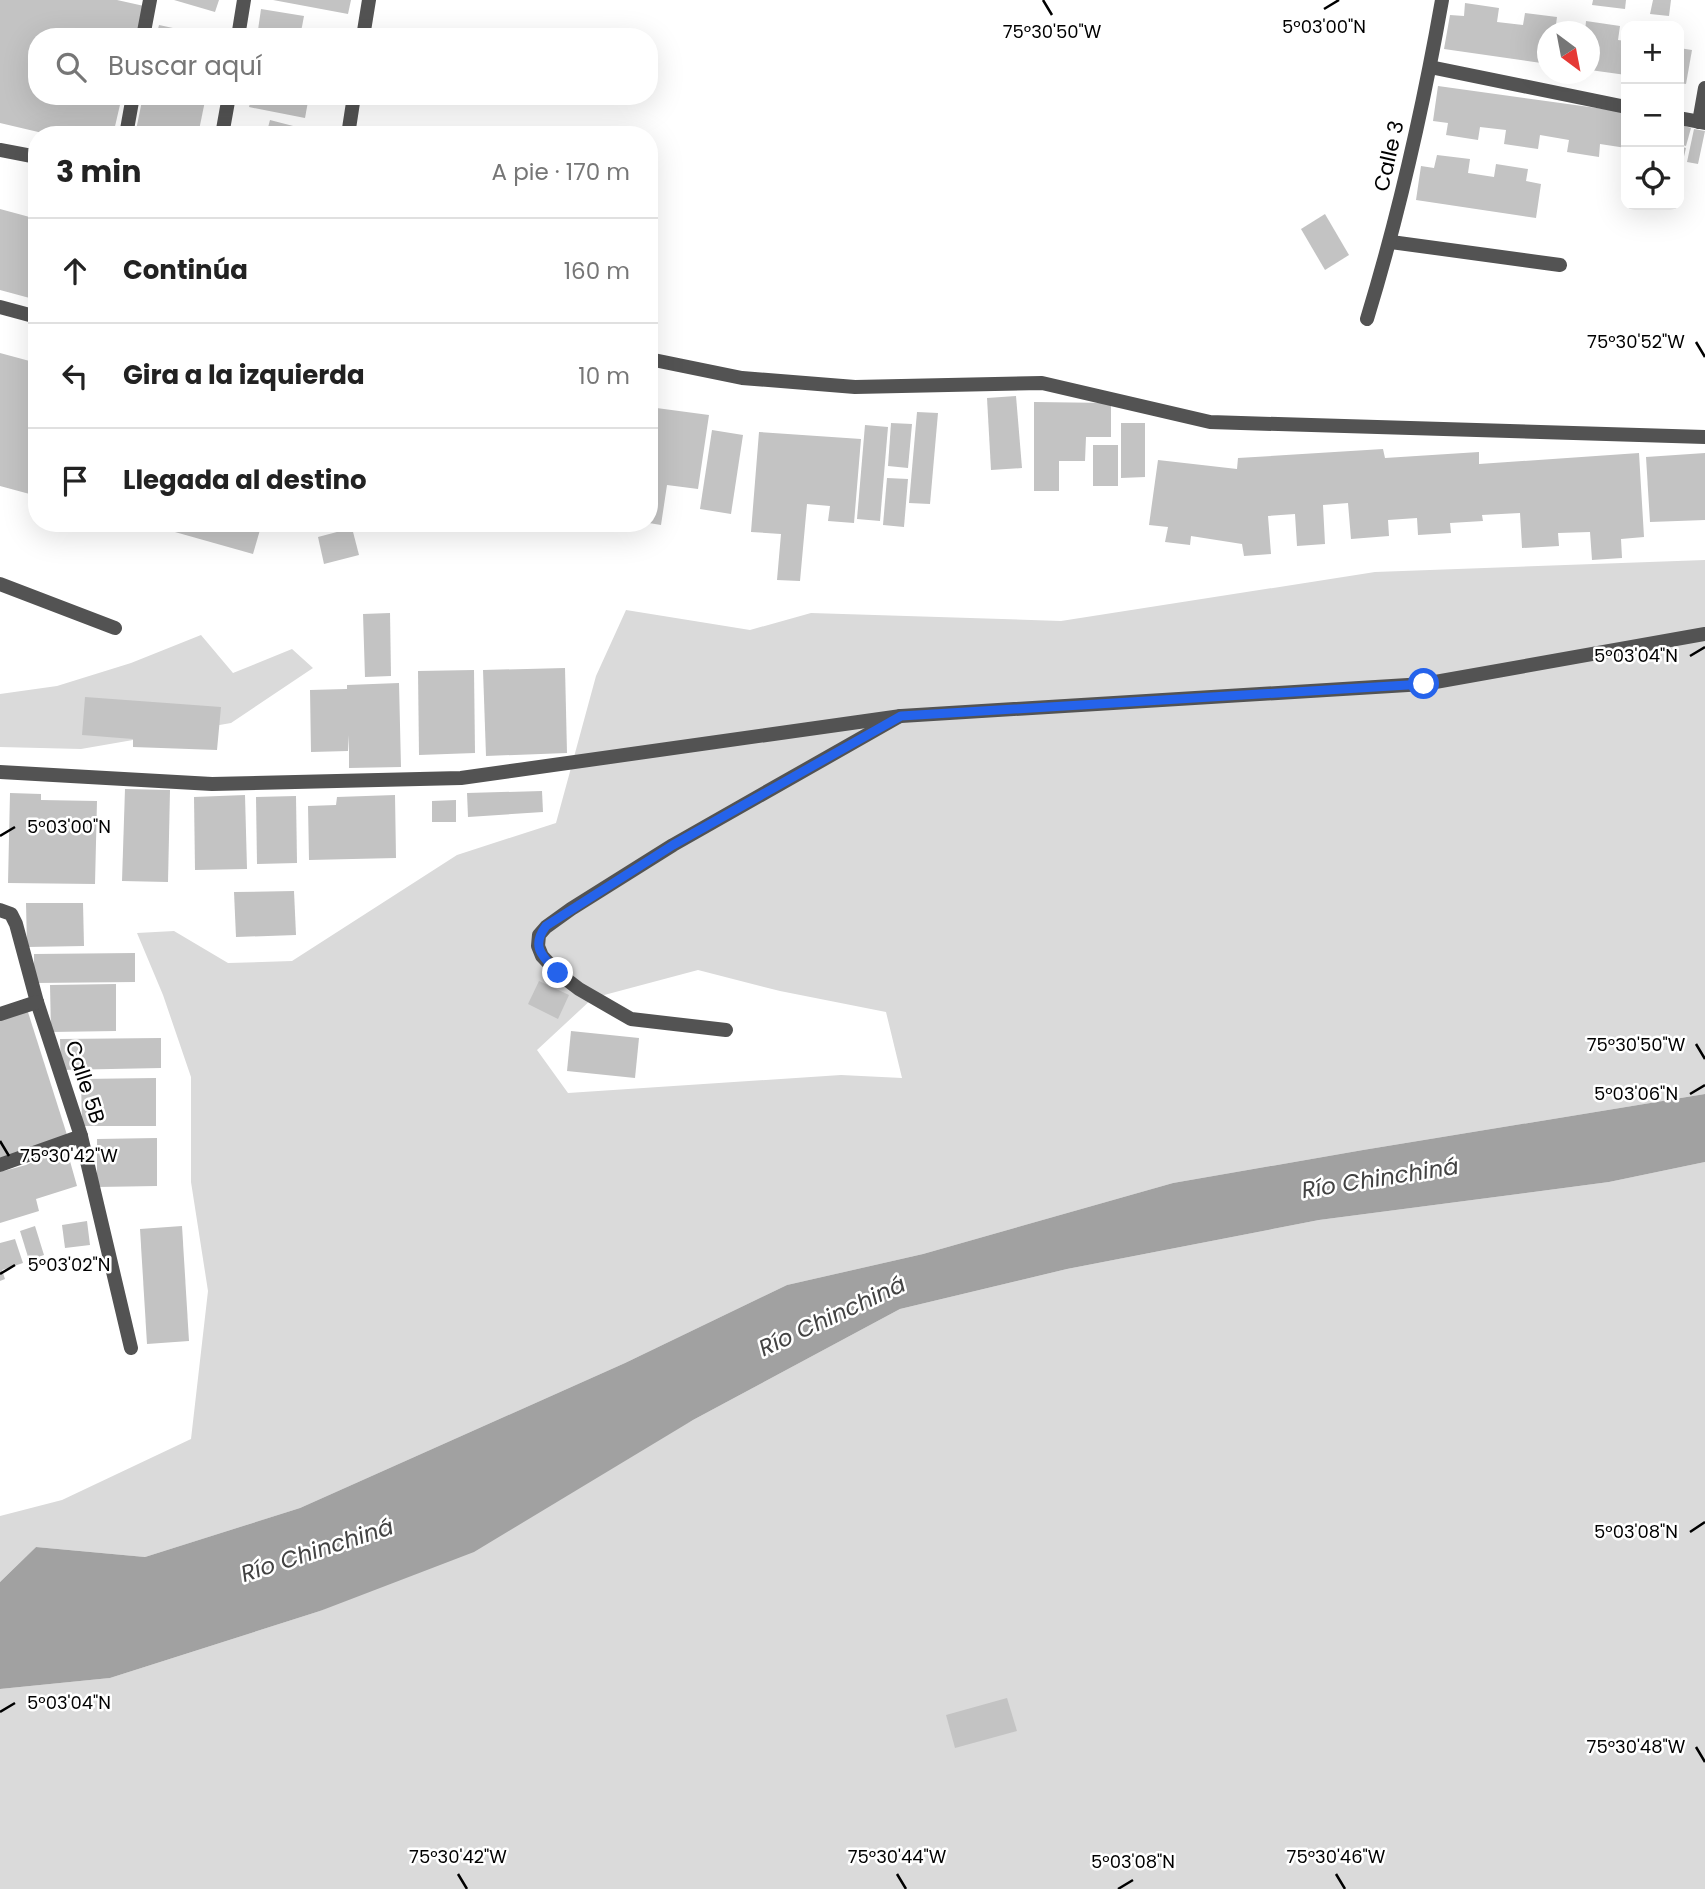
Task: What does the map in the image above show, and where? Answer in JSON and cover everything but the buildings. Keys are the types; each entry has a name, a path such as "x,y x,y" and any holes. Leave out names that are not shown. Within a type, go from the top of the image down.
{"street":[{"path":"145,28 150,0"},
{"path":"240,28 244,0"},
{"path":"364,28 369,0"},
{"name":"Calle 3","path":"1367,319 1391,243 1442,0"},
{"path":"1430,66 1621,106"},
{"path":"1684,119 1702,122 1705,88"},
{"path":"128,126 131,105"},
{"path":"224,126 227,105"},
{"path":"349,126 353,105"},
{"path":"0,150 28,155"},
{"path":"1391,243 1560,265"},
{"path":"0,307 28,315"},
{"path":"658,361 742,378 855,387 1042,383 1210,422 1705,437"},
{"path":"0,584 115,628"},
{"path":"0,772 212,784 461,778 901,716 1424,684 1705,634"},
{"path":"726,1030 631,1019 579,989 558,973 542,956 538,946 539,935 546,926 562,915 673,845 901,716"},
{"name":"Calle 5B","path":"5,912 81,1136 131,1348"},
{"path":"0,1014 37,1002"},
{"path":"0,1165 81,1136"}],"shaded area":[{"path":"1705,560 1705,1094 1173,1183 923,1254 787,1285 625,1363 300,1508 145,1557 36,1547 0,1582 0,1516 62,1500 191,1439 208,1291 191,1182 191,1077 163,995 137,933 174,931 228,963 292,961 457,855 556,823 596,676 626,610 750,630 811,613 1061,621 1375,572","holes":["698,970 780,991 886,1012 902,1078 841,1075 568,1093 537,1050 593,998"]},
{"path":"201,635 233,673 292,649 313,668 231,723 81,749 0,747 0,694 57,686 131,663"},
{"path":"1705,1162 1705,1889 0,1889 0,1689 110,1678 320,1611 693,1420 900,1309 1067,1269 1319,1220 1609,1182"}],"water":[{"name":"Río Chinchiná","path":"1705,1094 1705,1162 1609,1182 1319,1220 1067,1269 900,1309 693,1420 474,1552 320,1611 110,1678 0,1689 0,1582 36,1547 145,1557 300,1508 625,1363 787,1285 923,1254 1173,1183"}],"route":[{"path":"558,973 542,956 538,946 539,935 546,926 673,845 901,716 1424,684"}]}
